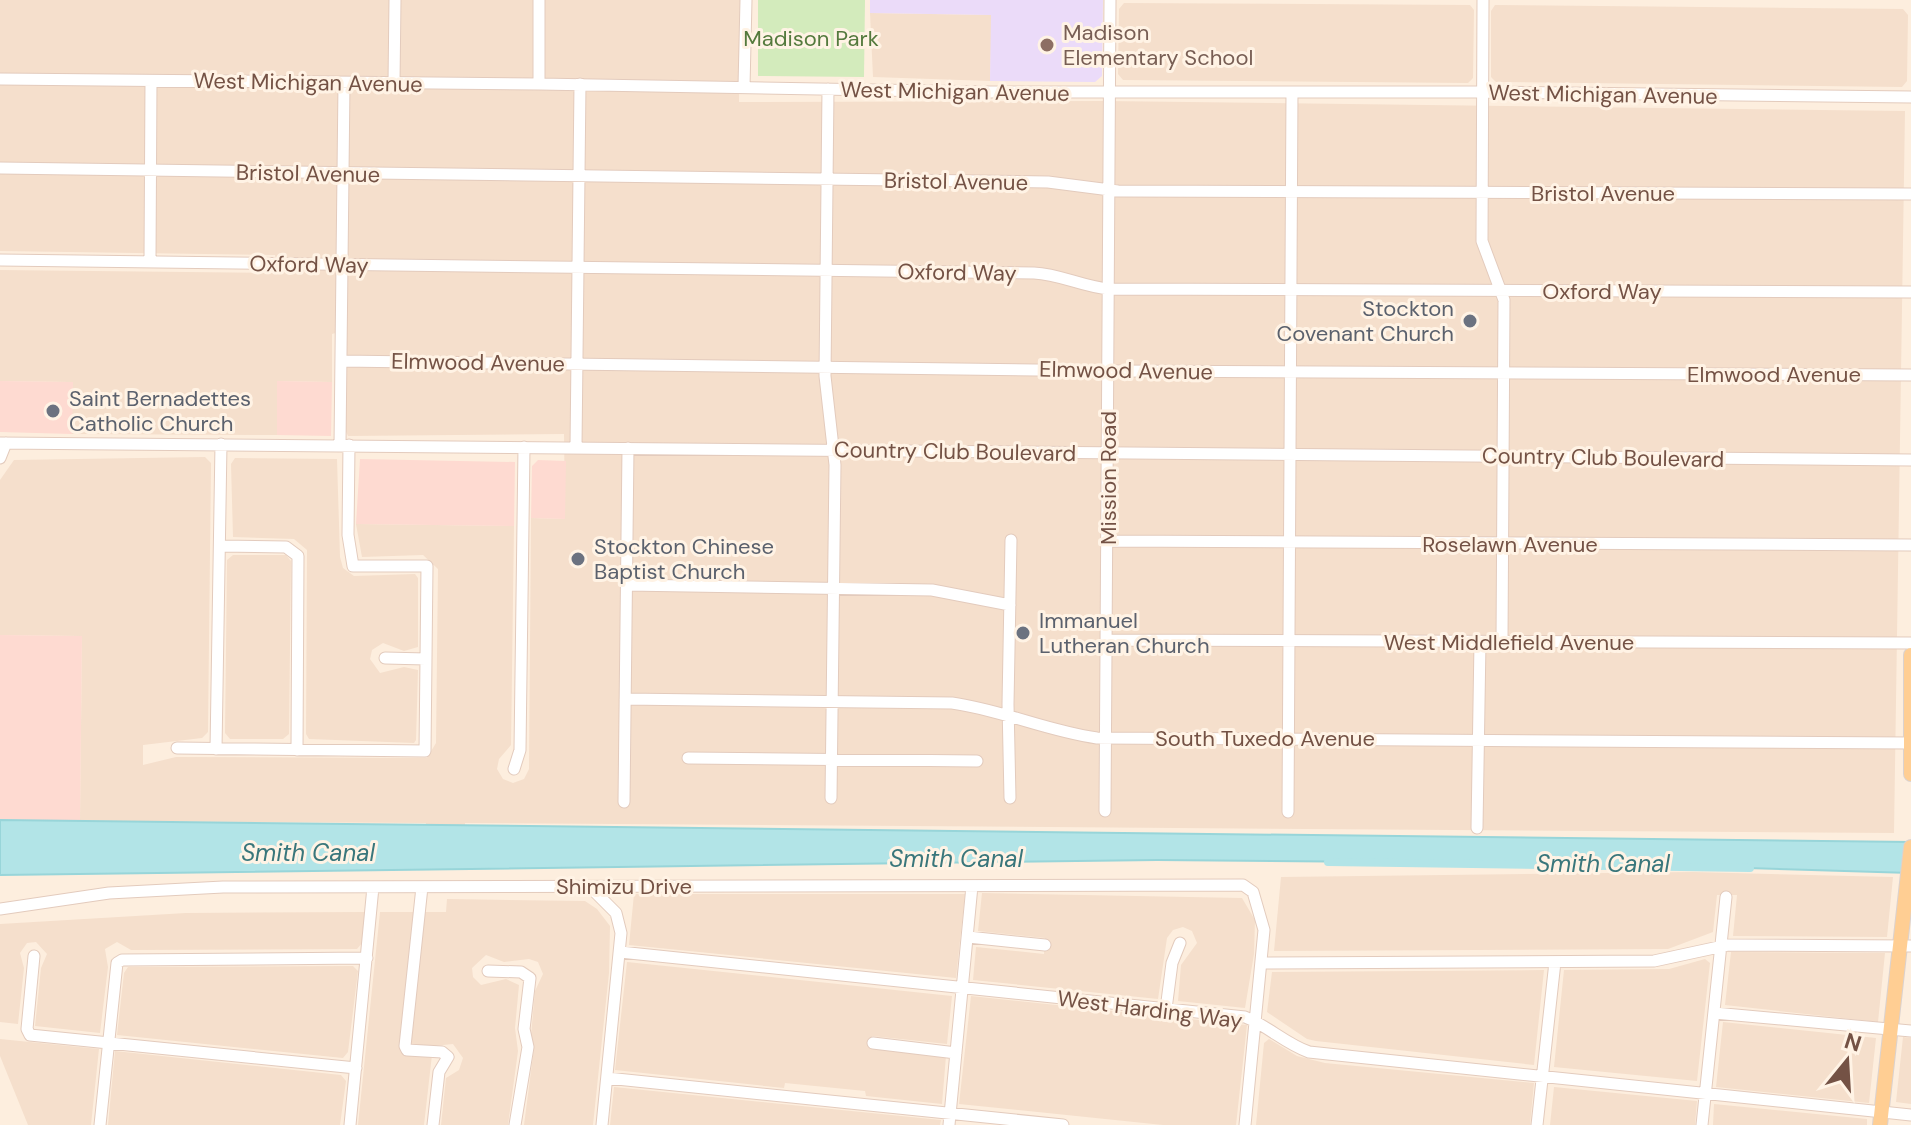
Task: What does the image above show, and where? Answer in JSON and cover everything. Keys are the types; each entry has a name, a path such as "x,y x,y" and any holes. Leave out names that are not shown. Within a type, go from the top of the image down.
{"main road":[{"path":"1911,655 1911,790"},
{"path":"1881,1119 1891,1029 1905,946 1911,847"}],"street":[{"path":"394,83 395,0"},
{"path":"539,0 539,84"},
{"path":"744,87 746,0"},
{"name":"Mission Road","path":"1105,811 1110,0"},
{"path":"1483,0 1482,241 1504,300 1502,642"},
{"name":"West Michigan Avenue","path":"0,79 1110,92 1911,97"},
{"path":"150,260 151,81"},
{"path":"177,748 425,751 427,566 353,566 348,535 341,361 344,83"},
{"path":"576,447 580,84"},
{"path":"828,89 825,366 834,450 831,798"},
{"path":"1288,812 1292,92"},
{"name":"Bristol Avenue","path":"0,168 1048,182 1109,190 1911,194"},
{"name":"Oxford Way","path":"0,260 1050,274 1109,289 1911,292"},
{"name":"Elmwood Avenue","path":"341,361 1290,372 1911,375"},
{"path":"0,458 3,443"},
{"name":"Country Club Boulevard","path":"3,443 1911,460"},
{"path":"216,749 221,444"},
{"path":"514,769 520,750 524,447"},
{"path":"624,802 628,448"},
{"path":"1010,798 1011,540"},
{"name":"Roselawn Avenue","path":"1108,541 1911,545"},
{"path":"220,546 286,547 295,552 299,561 297,750"},
{"path":"627,585 932,590 1010,605"},
{"name":"West Middlefield Avenue","path":"1108,640 1911,643"},
{"path":"1477,828 1480,642"},
{"path":"385,658 426,659"},
{"name":"South Tuxedo Avenue","path":"625,699 952,703 1074,735 1107,738 1910,743"},
{"path":"688,758 977,761"},
{"name":"Shimizu Drive","path":"0,909 85,895 159,889 1243,885 1250,889 1264,926 1261,963"},
{"path":"589,886 616,913 621,926 602,1125"},
{"path":"949,1119 972,886"},
{"path":"350,1125 373,887"},
{"path":"422,887 405,1046 407,1050 442,1052 448,1057 437,1079 433,1125"},
{"path":"1702,1125 1726,897"},
{"path":"968,937 1045,945"},
{"path":"1166,1009 1172,963 1180,943"},
{"path":"1245,1125 1261,963 1654,961 1720,946 1905,946"},
{"name":"West Harding Way","path":"620,952 1245,1017 1309,1052 1706,1094 1881,1119 1911,1115"},
{"path":"34,956 27,1029 30,1035 356,1068"},
{"path":"100,1125 116,966 122,960 367,958"},
{"path":"1537,1125 1555,962"},
{"path":"488,971 521,972 530,978 524,1029 528,1047 515,1125"},
{"path":"1714,1013 1911,1031"},
{"path":"873,1043 956,1053"},
{"path":"607,1078 949,1119 1063,1125"}],"shaded area":[{"path":"0,0 740,0 739,102 1104,101 1905,111 1894,833 465,823 464,845 423,845 426,823 80,821 82,636 0,635 0,480 14,460 205,457 211,463 208,732 202,738 143,745 143,765 176,757 427,758 436,743 438,569 423,555 362,557 356,524 514,526 511,745 499,759 497,769 503,779 513,783 524,779 529,769 531,518 565,519 564,434 348,436 345,429 346,330 332,334 332,382 277,381 277,435 72,434 72,382 0,381 0,270 278,273 275,255 0,251"},
{"name":"Madison Elementary School","path":"870,0 1103,0 1102,76 1095,82 990,81 991,15 870,13"},
{"path":"1124,3 1470,5 1474,10 1473,78 1468,83 1123,80 1118,74 1119,9"},
{"path":"1495,5 1903,9 1908,15 1907,81 1902,87 1496,82 1491,77 1491,11"},
{"path":"870,13 992,15 990,81 873,77"},
{"path":"0,381 73,382 72,434 0,432"},
{"path":"277,381 332,382 331,436 277,435"},
{"path":"235,458 337,459 343,568 354,576 415,574 418,578 418,647 404,651 383,643 372,650 370,659 380,673 404,667 418,670 414,743 309,739 306,734 307,550 294,539 233,537 231,464"},
{"path":"360,459 515,462 514,526 356,524"},
{"path":"538,460 566,461 565,519 531,518 532,466"},
{"path":"233,555 286,555 291,561 289,734 283,739 230,739 225,733 227,560"},
{"path":"0,635 82,636 80,821 0,821"},
{"path":"1693,872 1893,877 1887,937 1733,936 1737,895 1717,895 1713,932 1668,949 1274,951 1281,877"},
{"path":"982,893 1242,898 1255,920 1254,954 1245,1008 1178,1001 1181,965 1197,943 1192,931 1183,927 1173,930 1167,938 1158,999 973,980 976,947 1044,954 1045,938 978,931"},
{"path":"634,894 965,894 956,978 629,945"},
{"path":"447,899 585,901 597,909 610,926 609,973 593,1125 524,1125 534,1048 531,1035 535,991 543,974 538,962 529,959 504,962 486,955 472,968 473,977 481,985 506,979 519,985 515,1028 518,1051 508,1125 441,1125 446,1078 459,1070 463,1058 453,1044 433,1046 424,1125 358,1125 380,912 446,912"},
{"path":"365,912 362,943 357,949 131,950 117,942 105,949 108,967 100,1033 35,1026 41,968 47,954 36,942 27,943 20,953 24,968 18,1024 0,1022 0,924 186,913"},
{"path":"1731,952 1885,953 1878,1022 1725,1005"},
{"path":"1705,959 1710,963 1697,1081 1554,1067 1564,970 1669,969"},
{"path":"627,962 952,996 947,1044 872,1036 870,1048 946,1056 942,1104 866,1096 865,1091 785,1083 784,1088 615,1070"},
{"path":"353,966 358,971 348,1052 343,1058 117,1035 124,973 128,967"},
{"path":"1544,970 1534,1065 1316,1041 1307,1039 1267,1012 1272,972"},
{"path":"971,996 1247,1025 1236,1125 1163,1125 959,1104"},
{"path":"1723,1022 1876,1038 1869,1103 1716,1087"},
{"path":"1903,1037 1911,1038 1911,1104 1896,1102"},
{"path":"0,1039 99,1049 91,1125 28,1125 0,1056"},
{"path":"1269,1039 1297,1056 1325,1063 1534,1083 1530,1125 1256,1125 1264,1043"},
{"path":"115,1051 341,1075 346,1081 340,1125 108,1125"},
{"path":"614,1087 941,1120 940,1125 610,1125"},
{"path":"1554,1087 1697,1101 1695,1125 1550,1125"},
{"path":"1714,1104 1867,1119 1867,1125 1713,1125"}],"green space":[{"name":"Madison Park","path":"758,0 865,0 864,77 758,76"}],"water":[{"path":"0,820 1911,842 1911,873 1612,864 1157,860 0,875"}],"waterway":[{"name":"Smith Canal","path":"1328,862 1750,868"}],"place":[{"name":"Madison Elementary School","path":"1047,45"},
{"name":"Stockton Covenant Church","path":"1470,321"},
{"name":"Saint Bernadettes Catholic Church","path":"53,411"},
{"name":"Stockton Chinese Baptist Church","path":"578,559"},
{"name":"Immanuel Lutheran Church","path":"1023,633"}]}
